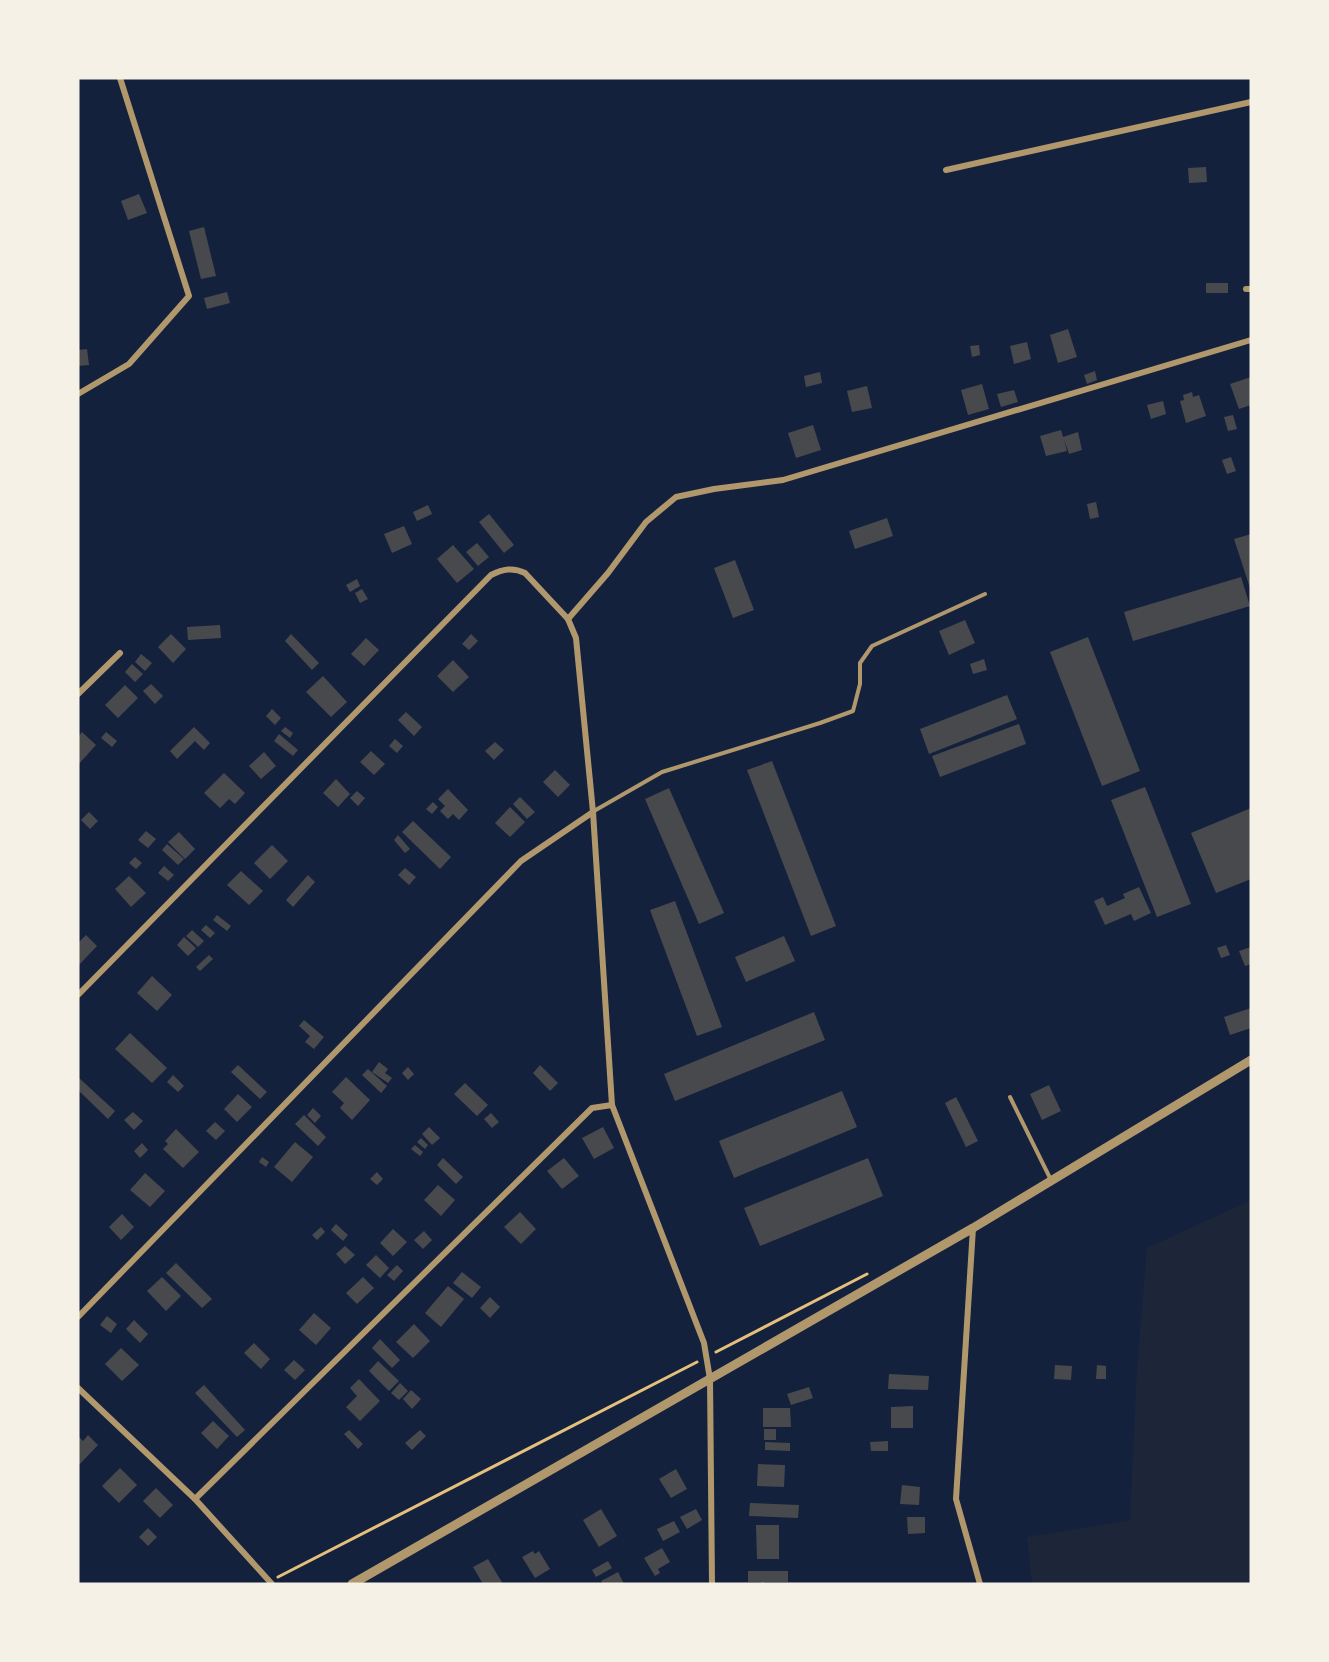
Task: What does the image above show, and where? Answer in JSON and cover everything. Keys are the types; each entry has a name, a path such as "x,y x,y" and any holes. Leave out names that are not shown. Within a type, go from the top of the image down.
{"street":[{"path":"78,394 129,364 189,296 120,78"},
{"path":"946,170 1251,102"},
{"path":"568,619 608,573 646,522 676,497 714,489 783,480 1251,340"},
{"path":"78,996 491,575 501,570 511,569 525,573 568,619 576,638 593,812 612,1105 704,1343 710,1378 712,1584"},
{"path":"78,694 120,653"},
{"path":"78,1317 521,861 593,812"},
{"path":"352,1584 974,1228 1251,1060"},
{"path":"195,1499 592,1108 612,1105"},
{"path":"974,1228 956,1499 980,1584"},
{"path":"78,1388 195,1499 271,1583"}],"lane":[{"path":"593,812 662,772 853,711 860,684 860,663 872,646 984,594"},
{"path":"1010,1097 1051,1181"}],"path":[{"path":"271,1583 871,1271"}],"shaded area":[{"path":"1251,1200 1251,1584 1032,1584 1027,1537 1130,1520 1137,1369 1147,1248"}],"building":[{"path":"1206,167 1207,182 1189,183 1188,168"},
{"path":"139,194 147,213 128,220 121,201"},
{"path":"204,227 216,276 201,279 189,231"},
{"path":"1206,283 1228,283 1228,293 1206,293"},
{"path":"227,292 230,303 207,309 204,298"},
{"path":"1068,329 1077,357 1058,363 1050,335"},
{"path":"1027,342 1031,359 1014,364 1010,346"},
{"path":"979,345 980,355 972,357 970,346"},
{"path":"87,349 89,365 78,366 78,350"},
{"path":"1095,371 1097,380 1087,384 1084,375"},
{"path":"820,372 822,383 806,387 804,376"},
{"path":"1251,377 1251,405 1239,409 1230,384"},
{"path":"982,384 989,409 968,415 961,390"},
{"path":"867,386 872,408 852,412 847,391"},
{"path":"1014,390 1018,402 1001,407 997,394"},
{"path":"1192,392 1193,397 1199,395 1206,416 1186,423 1180,401 1184,400 1183,395"},
{"path":"1163,401 1166,414 1151,419 1147,405"},
{"path":"1233,415 1237,429 1228,431 1224,417"},
{"path":"813,425 821,450 796,458 788,433"},
{"path":"1061,430 1063,437 1078,432 1082,450 1069,454 1064,439 1067,451 1046,456 1040,436"},
{"path":"1231,457 1236,471 1227,474 1222,460"},
{"path":"1096,502 1099,517 1090,519 1087,504"},
{"path":"428,505 432,514 417,521 413,512"},
{"path":"489,514 514,545 504,553 479,522"},
{"path":"887,518 893,536 855,549 849,531"},
{"path":"404,526 412,544 392,553 384,534"},
{"path":"1251,534 1251,591 1234,539"},
{"path":"477,543 489,557 478,566 466,552"},
{"path":"453,545 474,569 457,583 437,559"},
{"path":"735,560 754,610 733,618 714,568"},
{"path":"1241,577 1250,606 1133,641 1124,612"},
{"path":"357,579 360,586 350,592 346,585"},
{"path":"362,589 368,599 360,603 355,593"},
{"path":"965,620 975,643 949,655 939,631"},
{"path":"220,625 221,638 188,640 187,627"},
{"path":"171,634 186,649 173,663 158,647"},
{"path":"291,634 319,663 312,670 285,641"},
{"path":"471,634 478,641 469,650 462,644"},
{"path":"1088,637 1140,771 1102,786 1050,652"},
{"path":"366,638 379,650 364,666 351,654"},
{"path":"141,654 152,663 145,671 135,662"},
{"path":"984,659 987,670 973,674 970,664"},
{"path":"453,660 469,677 453,692 437,676"},
{"path":"132,664 143,674 135,682 125,672"},
{"path":"323,676 347,702 331,717 306,692"},
{"path":"151,684 163,696 155,704 143,691"},
{"path":"125,685 138,698 118,718 105,705"},
{"path":"1007,695 1017,719 929,754 920,729"},
{"path":"272,709 281,718 275,725 266,716"},
{"path":"406,712 422,727 414,736 398,720"},
{"path":"1019,724 1026,744 940,777 932,756"},
{"path":"194,727 210,743 204,750 195,741 177,759 170,751"},
{"path":"285,727 293,733 290,738 281,731"},
{"path":"82,732 96,745 78,765 78,737"},
{"path":"106,732 117,741 112,747 101,738"},
{"path":"279,734 298,750 293,756 274,741"},
{"path":"395,739 403,746 397,753 389,746"},
{"path":"495,742 504,750 494,760 485,751"},
{"path":"371,751 385,764 374,775 360,762"},
{"path":"264,752 276,766 261,779 249,766"},
{"path":"772,761 836,926 811,936 747,770"},
{"path":"555,770 570,785 558,797 543,782"},
{"path":"224,773 245,793 235,804 229,799 220,808 204,793"},
{"path":"336,779 350,794 338,807 323,793"},
{"path":"1145,787 1191,904 1157,917 1111,800"},
{"path":"669,788 724,913 699,924 645,799"},
{"path":"448,789 468,810 459,820 453,814 448,819 440,811 445,806 438,799"},
{"path":"357,791 365,798 358,806 350,798"},
{"path":"520,797 535,812 527,819 513,804"},
{"path":"433,802 438,807 432,814 426,809"},
{"path":"510,807 525,822 510,837 495,823"},
{"path":"1251,808 1251,879 1216,893 1191,833"},
{"path":"89,812 98,821 90,829 81,820"},
{"path":"413,821 451,857 440,869 402,832"},
{"path":"146,831 156,839 148,848 138,840"},
{"path":"179,832 195,849 185,859 168,842"},
{"path":"398,835 410,849 405,853 394,840"},
{"path":"167,844 184,859 178,865 162,850"},
{"path":"272,845 288,861 270,879 254,863"},
{"path":"135,857 142,863 136,869 129,863"},
{"path":"164,866 174,875 168,881 158,873"},
{"path":"405,868 416,877 409,885 398,875"},
{"path":"241,871 263,891 249,905 227,885"},
{"path":"308,875 315,882 293,907 286,900"},
{"path":"129,876 146,893 131,907 115,889"},
{"path":"1139,887 1151,913 1134,921 1131,914 1105,925 1094,901 1103,897 1107,906 1125,898 1123,894"},
{"path":"675,901 722,1027 697,1036 650,910"},
{"path":"217,915 231,926 227,931 213,920"},
{"path":"206,925 215,933 210,938 201,930"},
{"path":"192,930 204,941 198,947 186,936"},
{"path":"86,935 97,946 78,966 78,943"},
{"path":"784,936 795,961 746,982 735,957"},
{"path":"184,937 196,948 188,956 177,945"},
{"path":"1226,945 1230,955 1221,958 1217,948"},
{"path":"1251,947 1251,964 1245,966 1239,951"},
{"path":"209,955 213,959 200,971 196,967"},
{"path":"152,976 172,995 157,1011 137,993"},
{"path":"1251,1008 1251,1028 1230,1035 1224,1017"},
{"path":"814,1012 825,1040 675,1101 664,1074"},
{"path":"304,1020 324,1037 314,1049 305,1042 310,1036 299,1026"},
{"path":"130,1033 167,1068 152,1083 115,1049"},
{"path":"379,1062 388,1069 385,1073 392,1078 388,1083 372,1072"},
{"path":"238,1065 267,1092 260,1099 231,1072"},
{"path":"540,1065 558,1083 550,1091 533,1073"},
{"path":"408,1067 414,1074 408,1080 402,1073"},
{"path":"368,1069 387,1086 381,1093 362,1075"},
{"path":"173,1075 184,1086 178,1092 167,1082"},
{"path":"78,1077 115,1111 108,1119 78,1090"},
{"path":"346,1077 370,1100 352,1120 340,1108 344,1103 332,1092"},
{"path":"465,1083 488,1105 477,1116 454,1094"},
{"path":"1049,1085 1061,1111 1042,1120 1030,1094"},
{"path":"842,1091 857,1127 734,1178 719,1141"},
{"path":"238,1094 252,1107 237,1122 224,1109"},
{"path":"956,1097 978,1141 966,1147 945,1103"},
{"path":"313,1108 321,1116 315,1123 307,1115"},
{"path":"133,1112 143,1121 134,1130 124,1120"},
{"path":"491,1113 499,1122 492,1128 484,1119"},
{"path":"304,1115 326,1137 318,1146 295,1124"},
{"path":"215,1122 225,1131 216,1140 206,1131"},
{"path":"429,1127 440,1138 432,1145 422,1134"},
{"path":"603,1127 614,1148 594,1159 582,1138"},
{"path":"176,1129 199,1152 183,1168 163,1149 168,1144 165,1141"},
{"path":"421,1138 428,1145 425,1149 417,1142"},
{"path":"295,1142 313,1157 292,1182 274,1167"},
{"path":"142,1143 148,1150 140,1158 134,1151"},
{"path":"415,1145 423,1152 420,1156 411,1149"},
{"path":"262,1157 269,1162 266,1167 259,1162"},
{"path":"443,1158 463,1177 456,1184 437,1165"},
{"path":"564,1158 579,1176 562,1189 547,1171"},
{"path":"868,1158 883,1196 760,1246 744,1208"},
{"path":"377,1172 383,1179 377,1185 370,1179"},
{"path":"145,1173 165,1191 150,1207 130,1190"},
{"path":"438,1185 455,1200 441,1216 424,1200"},
{"path":"520,1212 536,1229 521,1244 504,1227"},
{"path":"122,1214 134,1227 121,1240 109,1227"},
{"path":"336,1224 348,1235 343,1241 331,1230"},
{"path":"321,1227 325,1232 317,1240 312,1235"},
{"path":"393,1229 407,1242 393,1256 380,1243"},
{"path":"424,1231 432,1240 423,1249 414,1240"},
{"path":"345,1246 355,1255 345,1264 336,1254"},
{"path":"376,1255 389,1268 380,1278 366,1265"},
{"path":"176,1263 212,1299 202,1308 166,1273"},
{"path":"397,1265 403,1271 394,1281 387,1275"},
{"path":"462,1272 481,1287 472,1298 453,1283"},
{"path":"162,1277 181,1296 166,1311 147,1291"},
{"path":"363,1277 374,1288 357,1304 346,1293"},
{"path":"448,1286 464,1299 441,1327 425,1313"},
{"path":"490,1297 500,1307 490,1318 480,1308"},
{"path":"314,1313 331,1328 316,1345 299,1330"},
{"path":"107,1316 117,1324 111,1333 100,1325"},
{"path":"134,1320 148,1334 140,1343 126,1329"},
{"path":"414,1324 430,1341 413,1358 396,1342"},
{"path":"380,1339 400,1360 392,1368 372,1348"},
{"path":"254,1343 270,1359 261,1369 244,1353"},
{"path":"121,1348 139,1365 122,1381 105,1364"},
{"path":"294,1360 305,1370 295,1380 284,1370"},
{"path":"378,1361 399,1381 389,1391 369,1371"},
{"path":"1055,1365 1072,1366 1071,1380 1054,1379"},
{"path":"1097,1365 1106,1366 1106,1379 1096,1379"},
{"path":"889,1374 929,1376 928,1390 888,1389"},
{"path":"359,1379 380,1401 360,1421 346,1407 357,1396 350,1388"},
{"path":"400,1383 408,1391 399,1400 391,1393"},
{"path":"204,1385 245,1430 237,1437 195,1393"},
{"path":"809,1387 813,1398 791,1405 787,1394"},
{"path":"411,1390 421,1399 412,1409 403,1399"},
{"path":"913,1406 913,1428 891,1428 891,1407"},
{"path":"763,1408 790,1408 791,1427 763,1427"},
{"path":"213,1421 229,1436 217,1449 201,1433"},
{"path":"764,1429 776,1429 776,1440 764,1440"},
{"path":"349,1430 363,1444 358,1449 344,1434"},
{"path":"420,1430 426,1436 412,1450 405,1443"},
{"path":"88,1435 98,1445 79,1465 78,1436 83,1441"},
{"path":"888,1441 888,1451 871,1451 870,1442"},
{"path":"765,1442 790,1443 790,1451 765,1450"},
{"path":"758,1464 785,1465 784,1487 757,1486"},
{"path":"120,1468 137,1485 119,1503 102,1486"},
{"path":"676,1469 687,1489 671,1498 659,1479"},
{"path":"902,1485 920,1487 919,1505 900,1504"},
{"path":"156,1488 173,1505 160,1518 143,1501"},
{"path":"750,1503 799,1505 798,1518 749,1516"},
{"path":"601,1509 617,1536 599,1547 583,1520"},
{"path":"696,1509 702,1520 687,1529 680,1517"},
{"path":"907,1517 925,1517 925,1533 908,1534"},
{"path":"674,1521 680,1532 663,1541 657,1529"},
{"path":"756,1525 779,1525 779,1559 757,1559"},
{"path":"148,1528 157,1537 148,1546 139,1537"},
{"path":"662,1548 670,1562 658,1569 660,1573 655,1576 644,1558"},
{"path":"533,1551 535,1554 539,1551 550,1569 535,1578 522,1557"},
{"path":"488,1559 503,1584 483,1584 473,1567"},
{"path":"608,1561 612,1568 596,1577 592,1570"},
{"path":"748,1571 788,1571 788,1582 761,1584 761,1582 748,1582"},
{"path":"618,1572 624,1584 603,1584 601,1581"}]}
